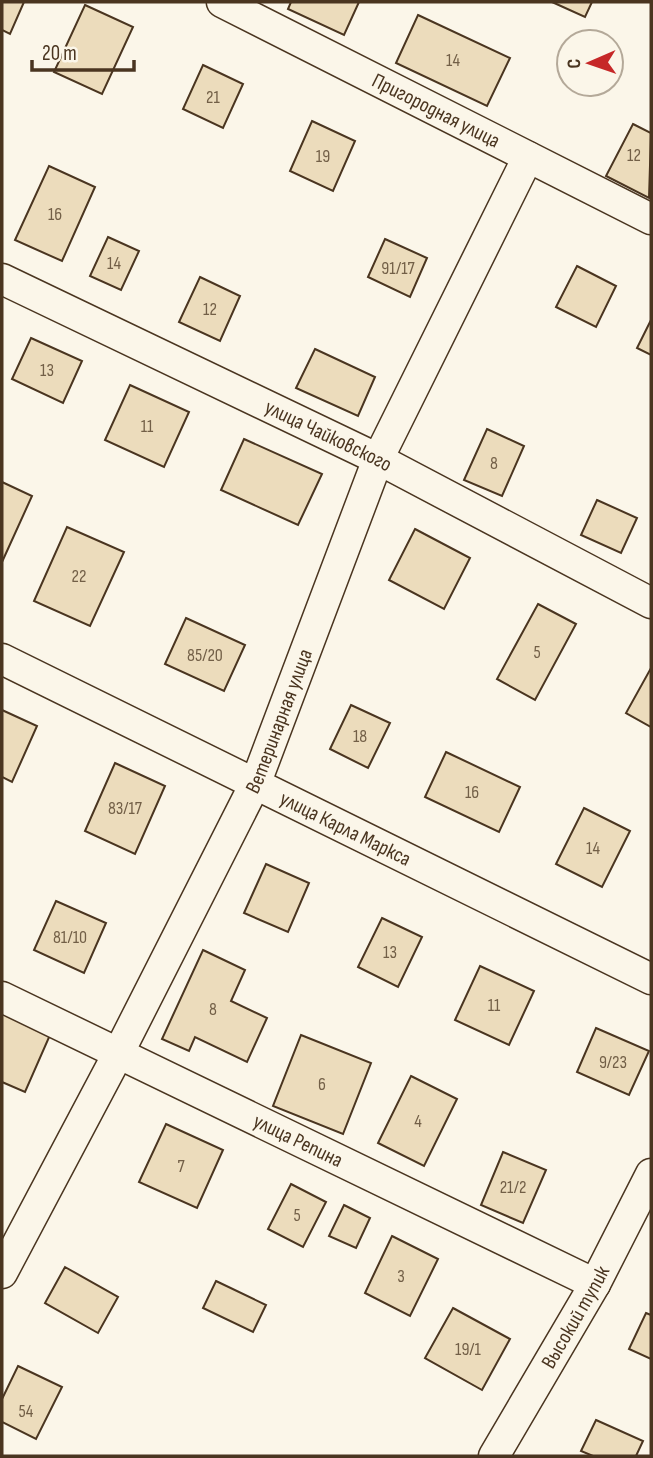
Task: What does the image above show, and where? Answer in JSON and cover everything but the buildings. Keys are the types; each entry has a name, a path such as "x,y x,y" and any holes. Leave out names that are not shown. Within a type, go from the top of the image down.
{"street":[{"name":"Пригородная улица","path":"222,2 651,219"},
{"name":"Ветеринарная улица","path":"2,1273 118,1054 256,782 378,459 528,157"},
{"name":"улица Чайковского","path":"2,279 378,459 651,603"},
{"name":"улица Карла Маркса","path":"2,659 651,979"},
{"name":"улица Репина","path":"2,997 595,1284"},
{"name":"Высокий тупик","path":"494,1456 595,1284 651,1174"}]}
